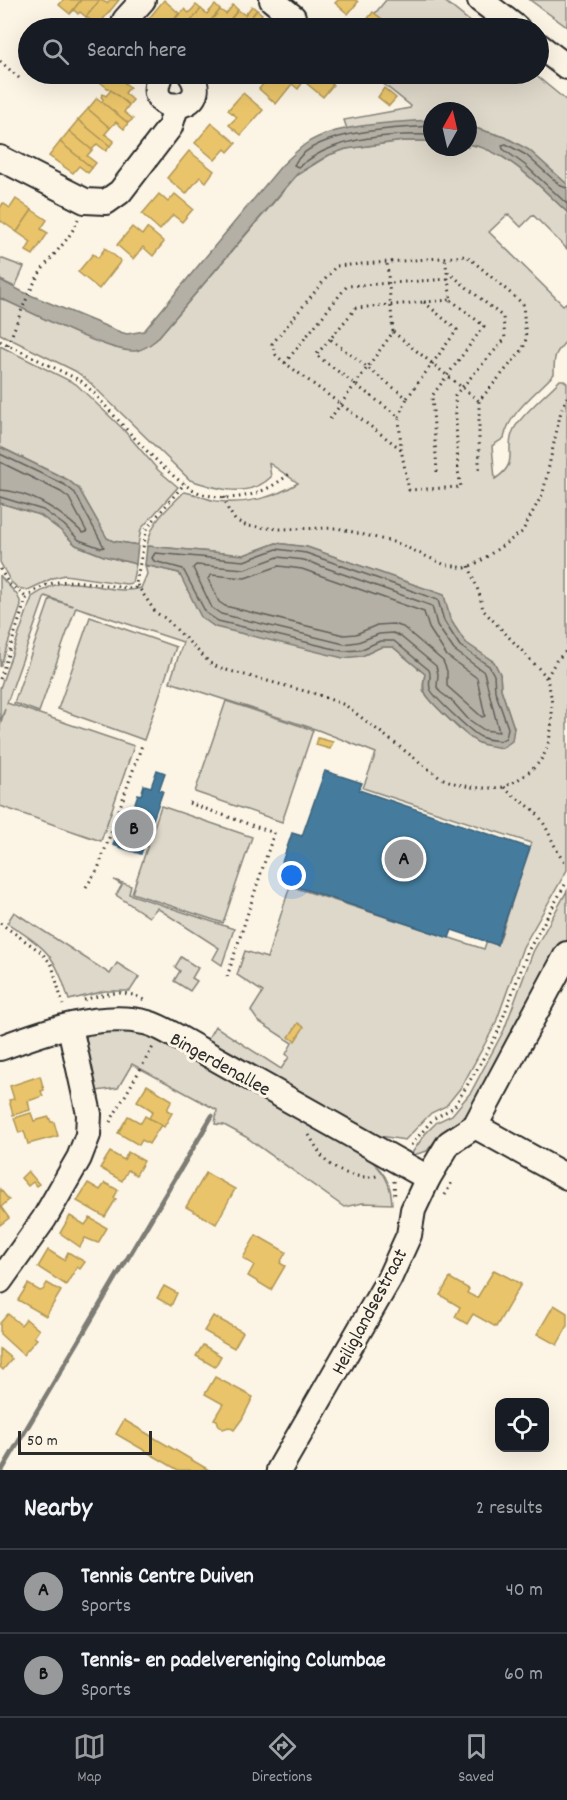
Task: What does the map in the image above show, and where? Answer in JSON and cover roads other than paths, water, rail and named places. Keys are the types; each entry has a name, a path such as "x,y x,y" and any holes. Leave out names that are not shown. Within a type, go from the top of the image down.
{"street":[{"path":"127,18 143,0"},
{"path":"272,0 292,18"},
{"path":"480,0 504,18"},
{"path":"549,53 567,67"},
{"path":"156,84 158,93 164,102 176,107 191,100 196,91 195,84"},
{"path":"0,158 84,201 106,202 120,192 170,128 176,107"},
{"name":"Heiliglandsestraat","path":"279,1470 389,1279 409,1235 413,1210 428,1178 449,1143 475,1126 567,954"},
{"name":"Bingerdenallee","path":"0,1048 31,1037 114,1018 146,1022 154,1040 394,1171 428,1178"},
{"path":"0,1281 44,1219 79,1158 88,1135 89,1114 70,1027"},
{"path":"475,1126 567,1177"}],"water":[{"path":"423,121 423,141 403,141 346,149 329,155 297,174 156,340 141,350 123,350 88,338 0,298 0,280 23,292 120,332 127,334 144,331 282,165 304,145 333,132 385,123"},
{"path":"477,129 505,137 529,150 567,184 567,212 522,170 510,161 477,146"},
{"path":"0,447 68,480 79,489 107,538 138,545 136,564 104,556 76,545 40,515 0,503"},
{"path":"276,543 307,547 444,595 450,619 465,642 494,662 500,674 501,689 514,728 512,741 502,748 481,744 467,735 428,697 424,688 425,674 393,647 381,647 362,656 343,658 215,627 201,617 179,573 145,565 147,546 244,555"}],"waterway":[{"path":"2,1470 212,1116"}],"place":[{"name":"Tennis- en padelvereniging Columbae","path":"134,829"},
{"name":"Tennis Centre Duiven","path":"404,859"}]}
